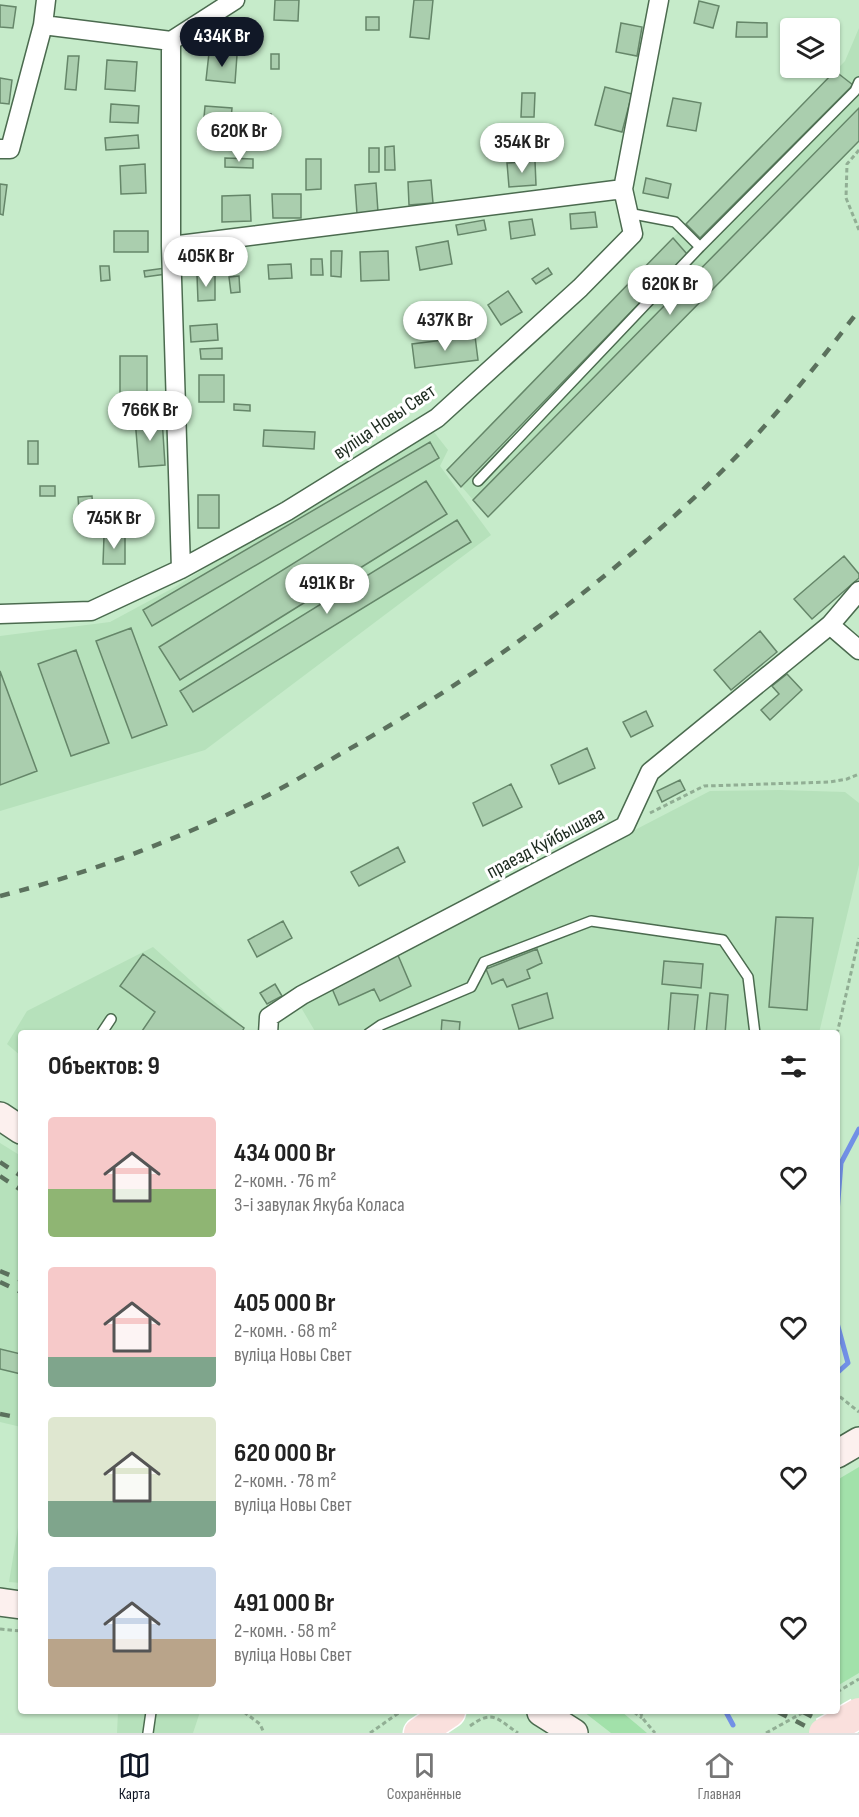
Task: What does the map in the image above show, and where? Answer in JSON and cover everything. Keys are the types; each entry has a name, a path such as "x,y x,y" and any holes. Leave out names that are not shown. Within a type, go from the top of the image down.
{"main road":[{"path":"0,1116 18,1128"},
{"path":"840,1452 859,1441"},
{"path":"0,1602 18,1605"},
{"path":"824,1733 859,1713"},
{"path":"544,1714 574,1733"},
{"path":"419,1733 459,1720"}],"street":[{"path":"0,149 10,149 43,25 46,0"},
{"path":"43,25 171,42 235,0"},
{"name":"вуліца Новы Свет","path":"0,614 91,611 181,569 287,511 437,418 579,288 633,234 623,189 659,0"},
{"path":"171,42 171,246 181,569"},
{"path":"171,246 623,189"},
{"name":"праезд Куйбышава","path":"268,1030 269,1017 302,995 625,826 650,772 830,625 859,591"},
{"path":"830,625 859,650"}],"lane":[{"path":"478,481 700,248 855,91 859,82"},
{"path":"628,213 675,222 700,248"},
{"path":"374,1030 471,987 484,962 591,921 723,940 748,977 755,1030"},
{"path":"104,1030 111,1019"},
{"path":"148,1733 151,1714"}],"path":[{"path":"859,150 847,164 846,198 859,231"},
{"path":"625,826 704,786 829,782 859,774"},
{"path":"838,1030 859,938"},
{"path":"840,1397 859,1412"},
{"path":"0,1629 18,1631"},
{"path":"840,1690 859,1679"},
{"path":"247,1714 260,1724 264,1733"},
{"path":"370,1733 397,1714"},
{"path":"636,1714 655,1733"},
{"path":"641,1714 644,1720"},
{"path":"766,1733 800,1714"},
{"path":"459,1720 488,1716 498,1719 518,1733"}],"shaded area":[{"path":"859,28 859,141 488,517 447,470 828,78 840,78 840,66 845,61"},
{"path":"430,427 448,450 440,466 491,535 205,750 0,811 0,636 110,622 175,587"},
{"path":"710,791 845,792 859,803 859,865 820,1030 314,1030 299,1004"},
{"path":"153,947 244,1028 243,1030 18,1030 18,1053 7,1044 27,1011"},
{"path":"0,1143 18,1154 18,1426 0,1422"},
{"path":"859,1467 859,1673 840,1684 840,1478"},
{"path":"18,1527 18,1583 9,1582"},
{"path":"118,1714 199,1714 193,1733 117,1733"},
{"path":"587,1714 624,1714 647,1733 611,1733"}],"building":[{"path":"275,0 299,0 298,21 274,20"},
{"path":"414,0 433,0 429,39 410,37"},
{"path":"699,1 719,6 713,28 694,23"},
{"path":"0,5 16,7 13,28 0,27"},
{"path":"366,17 379,17 379,30 366,30"},
{"path":"737,22 767,23 767,37 736,37"},
{"path":"621,23 642,27 637,56 616,52"},
{"path":"209,53 237,55 235,83 206,80"},
{"path":"271,54 279,54 279,69 271,69"},
{"path":"68,56 79,56 76,90 65,89"},
{"path":"107,60 137,62 135,91 105,89"},
{"path":"840,75 853,85 700,238 686,224 828,78 840,78"},
{"path":"0,78 12,80 9,104 0,103"},
{"path":"605,87 632,94 622,132 595,125"},
{"path":"522,93 535,93 534,117 521,117"},
{"path":"673,98 701,103 696,131 667,126"},
{"path":"111,104 139,106 138,123 110,122"},
{"path":"205,106 232,108 230,131 203,129"},
{"path":"859,108 859,141 488,517 473,500"},
{"path":"263,114 271,114 271,138 263,138"},
{"path":"138,135 139,148 106,150 105,138"},
{"path":"394,146 395,170 385,170 385,147"},
{"path":"369,148 379,148 379,172 369,172"},
{"path":"225,158 253,159 253,168 225,167"},
{"path":"306,159 321,159 321,189 306,190"},
{"path":"535,161 536,185 509,187 507,163"},
{"path":"145,164 146,193 121,194 120,166"},
{"path":"646,178 671,184 668,198 643,193"},
{"path":"431,180 433,203 409,205 408,182"},
{"path":"376,183 378,212 357,214 355,185"},
{"path":"0,184 7,185 3,215 0,214"},
{"path":"272,194 301,194 301,218 273,218"},
{"path":"250,195 251,221 222,222 222,196"},
{"path":"595,212 597,227 571,229 570,214"},
{"path":"532,219 535,235 511,239 509,222"},
{"path":"484,220 486,230 458,235 456,225"},
{"path":"114,231 148,231 148,252 114,252"},
{"path":"673,238 687,254 461,487 447,470"},
{"path":"448,241 452,264 420,270 416,247"},
{"path":"331,251 342,251 341,277 331,276"},
{"path":"388,251 389,280 361,281 360,252"},
{"path":"311,259 322,259 323,275 311,275"},
{"path":"291,264 292,278 269,279 268,265"},
{"path":"100,266 109,266 110,280 101,281"},
{"path":"165,268 166,274 145,277 144,271"},
{"path":"548,268 552,274 536,284 532,279"},
{"path":"197,275 215,275 215,300 198,301"},
{"path":"239,276 240,292 231,293 229,277"},
{"path":"508,291 522,312 501,325 488,305"},
{"path":"217,324 218,340 191,342 190,326"},
{"path":"475,336 478,360 415,368 412,344"},
{"path":"222,348 222,359 201,359 200,349"},
{"path":"120,356 147,356 147,394 120,395"},
{"path":"199,375 224,375 224,402 199,402"},
{"path":"234,404 250,405 250,411 234,410"},
{"path":"162,418 165,465 139,467 135,419"},
{"path":"264,430 315,432 314,449 263,446"},
{"path":"28,441 38,441 38,464 28,464"},
{"path":"430,442 439,458 152,626 143,610"},
{"path":"426,481 447,514 180,680 159,647"},
{"path":"40,486 55,486 55,496 40,496"},
{"path":"198,495 219,495 219,528 198,528"},
{"path":"92,496 94,525 80,526 78,497"},
{"path":"457,520 471,542 193,712 180,691"},
{"path":"104,536 125,537 125,564 103,564"},
{"path":"844,556 859,574 859,578 812,619 794,599"},
{"path":"131,628 167,725 132,738 96,641"},
{"path":"760,631 777,652 731,690 714,670"},
{"path":"76,650 109,743 71,756 38,664"},
{"path":"0,671 37,771 0,785"},
{"path":"787,674 802,690 770,720 761,710 779,694 772,686"},
{"path":"646,711 653,726 631,737 623,722"},
{"path":"587,748 595,768 559,784 551,765"},
{"path":"680,780 685,790 662,802 657,791"},
{"path":"511,784 522,807 483,826 473,803"},
{"path":"398,847 405,862 359,886 351,872"},
{"path":"776,917 813,918 807,1010 769,1007"},
{"path":"283,921 292,938 257,957 248,940"},
{"path":"537,949 542,963 527,970 530,978 507,987 503,979 492,984 486,969"},
{"path":"397,953 411,986 380,1001 374,989 339,1005 331,986"},
{"path":"143,954 244,1028 243,1030 143,1030 155,1012 120,986"},
{"path":"664,961 703,964 701,988 662,984"},
{"path":"275,984 282,996 267,1004 260,993"},
{"path":"547,993 553,1018 519,1029 512,1005"},
{"path":"671,993 698,995 694,1030 668,1030"},
{"path":"710,993 728,995 725,1030 706,1030"},
{"path":"442,1020 460,1022 459,1030 441,1030"},
{"path":"0,1349 18,1353 18,1373 0,1369"}],"waterway":[{"path":"840,1176 841,1163 859,1129"},
{"path":"840,1334 848,1363 840,1370"},
{"path":"727,1714 733,1725"}],"railway":[{"path":"0,896 65,878 129,855 254,802 393,724 491,660 585,591 675,516 755,437 791,396 859,310"},
{"path":"0,1162 18,1174"},
{"path":"0,1176 18,1188"},
{"path":"0,1271 18,1279"},
{"path":"0,1282 18,1291"},
{"path":"0,1414 18,1417"},
{"path":"840,1708 859,1720"},
{"path":"782,1714 819,1733"},
{"path":"807,1714 845,1733"}]}
